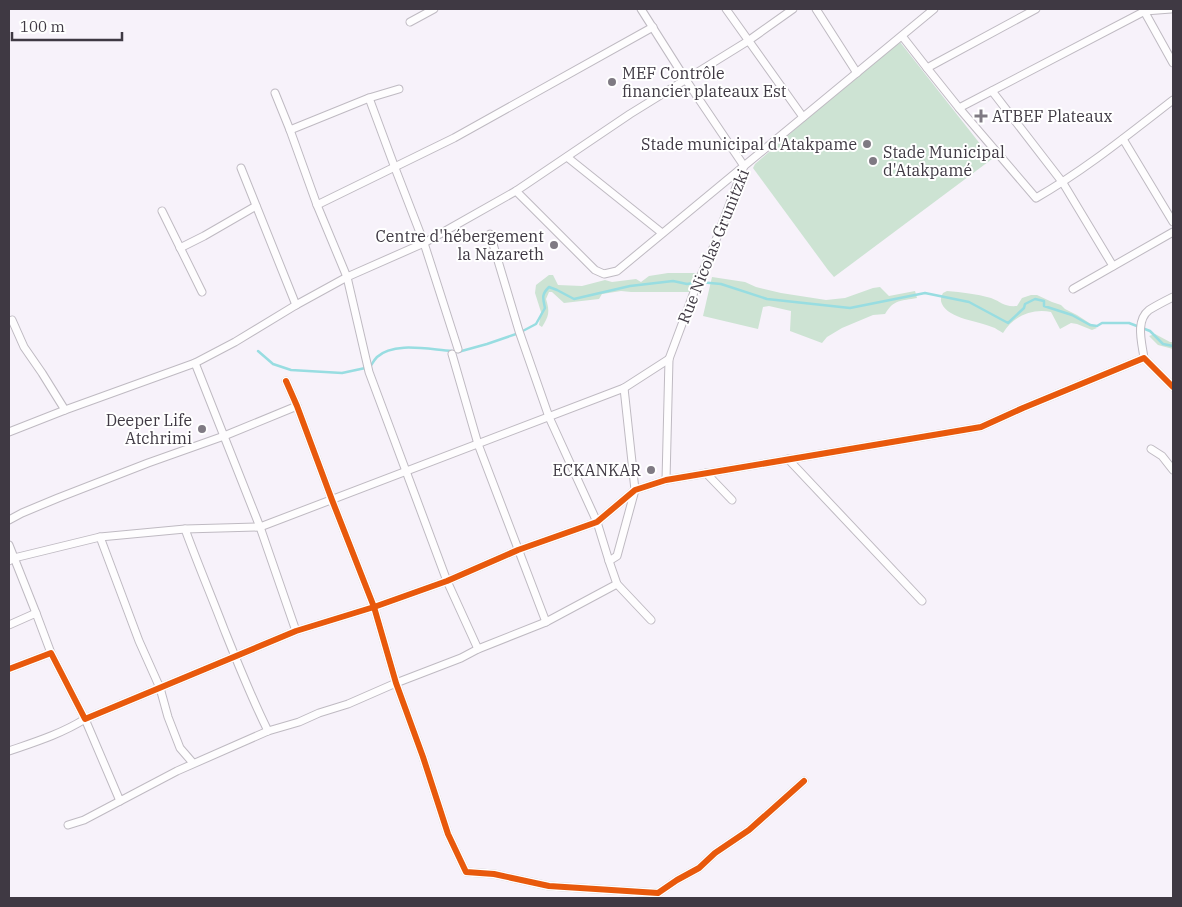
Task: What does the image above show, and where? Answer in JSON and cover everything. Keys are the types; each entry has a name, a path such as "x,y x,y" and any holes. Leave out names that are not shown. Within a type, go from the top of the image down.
{"street":[{"path":"410,22 434,9"},
{"path":"516,191 595,270 604,274 617,271 744,166 641,9"},
{"path":"726,9 803,117"},
{"path":"9,432 195,363 347,277 424,243 516,191 630,114 748,41 793,9"},
{"path":"816,9 857,73"},
{"name":"Rue Nicolas Grunitzki","path":"666,480 669,359 696,284 711,253 744,166 934,9"},
{"path":"927,68 1036,9"},
{"path":"959,108 1144,10 1171,9"},
{"path":"1144,10 1173,63"},
{"path":"317,205 454,138 653,27"},
{"path":"902,36 959,108 1036,198 1063,183 1173,100"},
{"path":"290,130 369,98 400,89"},
{"path":"992,91 1063,183 1113,266"},
{"path":"275,93 317,205 347,277 368,372 447,581 478,649"},
{"path":"369,98 424,243 458,349"},
{"path":"1123,138 1173,222"},
{"path":"567,157 662,233"},
{"path":"242,168 296,305"},
{"path":"180,248 256,206"},
{"path":"162,211 202,292"},
{"path":"1073,289 1173,232"},
{"path":"490,234 520,333 549,417 597,522 617,584 651,620"},
{"path":"1173,296 1148,311 1143,317 1141,330 1144,358 1173,386"},
{"path":"12,320 24,347 65,410"},
{"path":"452,354 478,444 546,622"},
{"path":"9,751 49,736 85,719 296,631 374,607 447,581 518,550 597,522 635,490 666,480 981,427 1144,358"},
{"path":"11,559 100,538 185,529 260,527 624,388 669,359"},
{"path":"195,363 260,527 296,631"},
{"path":"286,381 374,607 396,683 448,834 466,872 494,874 549,886 658,893 699,868 715,853 749,830 804,781"},
{"path":"608,560 617,556 635,490 624,388"},
{"path":"9,520 49,502 148,463 224,436 297,406"},
{"path":"1151,449 1162,456 1173,470"},
{"path":"788,459 922,601"},
{"path":"706,473 732,500"},
{"path":"185,529 202,577 247,687 268,731"},
{"path":"100,538 139,641 160,688 168,717 180,748 193,763"},
{"path":"9,545 11,559 52,653 85,719 120,801"},
{"path":"68,825 84,820 193,763 268,731 348,704 461,658 478,649 546,622 617,584"},
{"path":"9,626 36,613"},
{"path":"9,669 52,653"}],"green space":[{"name":"Stade Municipal d'Atakpamé","path":"900,42 992,159 834,277 753,168 755,164 838,92"},
{"path":"668,273 697,273 690,292 621,291 602,294 599,299 564,303 552,292 549,292 546,299 547,317 542,327 539,325 541,312 535,293 536,285 549,275 553,275 558,285 582,286 605,280 612,282 636,279 641,282 649,276"},
{"path":"712,277 745,282 756,287 781,293 826,300 845,298 880,287 889,296 915,291 917,298 895,303 885,314 873,315 842,328 827,337 822,343 790,331 791,311 769,306 763,307 758,329 703,316"},
{"path":"947,291 969,293 1012,306 1017,306 1022,298 1037,295 1061,305 1097,328 1092,330 1071,323 1060,329 1051,312 1037,311 1018,318 1003,333 993,327 951,313 941,301 943,293"},
{"path":"1155,334 1173,342 1173,349 1158,345 1149,336"}],"waterway":[{"path":"458,352 519,333 536,324 545,308 543,297 549,287 574,299 630,286 673,281 687,284 699,282 721,284 767,299 850,308 925,293 969,302 1008,323 1024,308 1025,304 1035,299 1044,301 1044,306 1072,315 1090,325 1129,323 1150,331 1163,344 1173,346"},
{"path":"258,351 273,364 291,370 342,373 370,367 377,357 393,349 413,348 452,351"}],"cycle path":[{"path":"9,669 51,653 85,719 296,631 374,607 447,581 518,550 597,522 635,490 666,480 981,427 1144,358 1173,387"},
{"path":"286,381 374,607 396,683 448,834 466,872 494,874 549,886 658,893 699,868 715,853 749,830 804,781"}],"place":[{"name":"MEF Contrôle financier plateaux Est","path":"612,82"},
{"name":"ATBEF Plateaux","path":"981,116"},
{"name":"Stade municipal d'Atakpame","path":"867,144"},
{"name":"Stade Municipal d'Atakpamé","path":"873,161"},
{"name":"Centre d'hébergement la Nazareth","path":"554,245"},
{"name":"Deeper Life Atchrimi","path":"202,429"},
{"name":"ECKANKAR","path":"651,470"}]}
